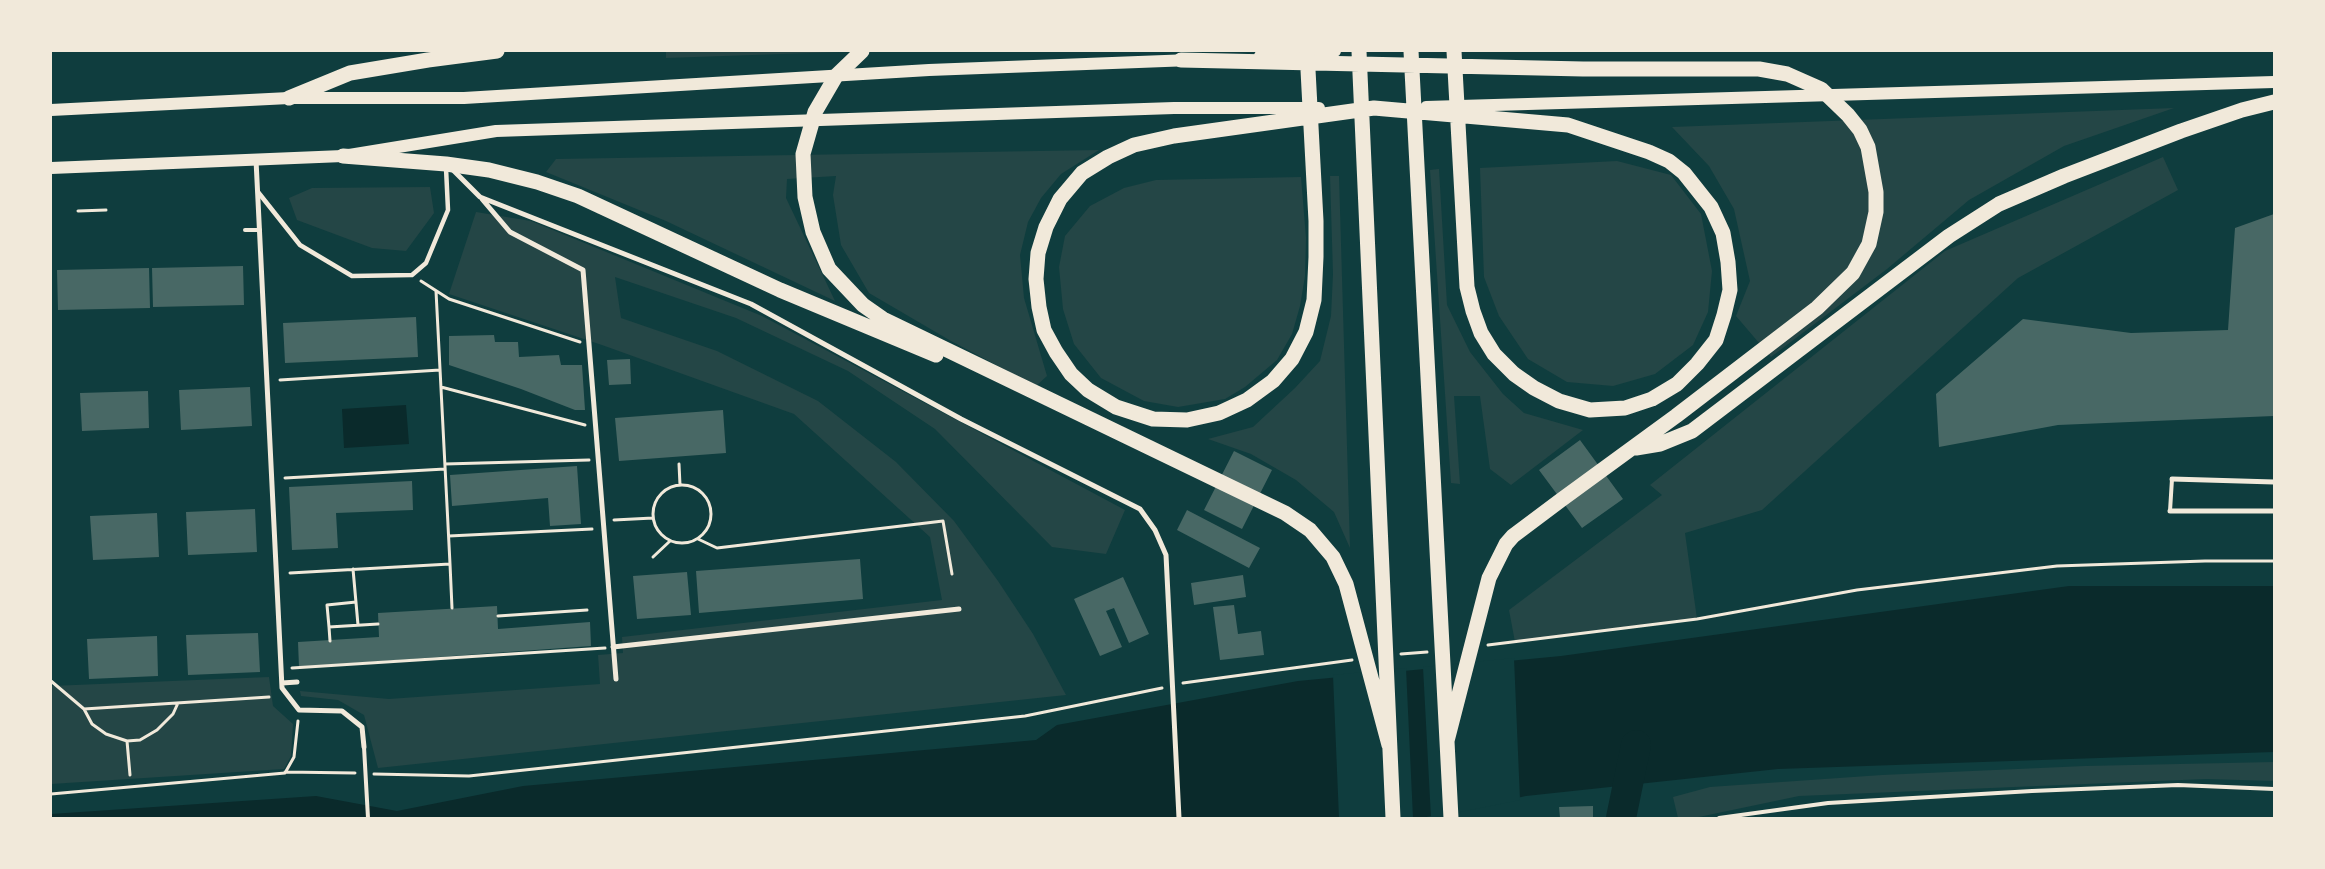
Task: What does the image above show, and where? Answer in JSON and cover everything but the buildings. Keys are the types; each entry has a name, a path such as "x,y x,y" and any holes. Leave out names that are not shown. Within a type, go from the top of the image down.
{"highway":[{"path":"289,98 350,73 497,51"},
{"path":"862,51 836,76 816,112 803,154 804,197 813,232 828,269 863,305 882,319 1285,513 1298,521 1321,542 1337,564 1346,584 1389,745"},
{"path":"1307,51 1316,257 1314,300 1306,332 1292,359 1274,381 1248,400 1219,413 1187,420 1153,419 1116,407 1088,390 1071,374 1044,330 1039,307 1036,279 1038,253 1046,227 1060,199 1082,173 1108,157 1134,145 1174,136 1374,108 1568,125 1629,143 1669,162 1684,173 1711,207 1723,232 1730,290 1716,340 1697,364 1677,384 1652,399 1625,408 1590,410 1559,401 1534,388 1494,354 1481,333 1472,311 1467,287 1454,51"},
{"path":"1359,51 1393,818"},
{"path":"1411,51 1451,818"},
{"path":"1182,60 1583,69 1759,69 1787,74 1821,89 1848,115 1860,130 1868,147 1876,192 1876,212 1869,244 1853,273 1817,308 1676,416 1513,536 1506,544 1489,578 1447,741"},
{"path":"1632,448 1660,444 1692,431 1949,236 1999,204 2064,176 2181,131 2242,110 2274,102"},
{"path":"343,156 446,164 489,170 537,182 578,196 780,290 1081,416"}],"main road":[{"path":"51,110 289,98 464,98 929,70 1182,60 1335,51"},
{"path":"51,168 256,158 343,156 496,131 1174,108 1374,108 1590,103 2274,82"}],"street":[{"path":"256,158 282,685 299,710 342,711 362,727 364,746"},
{"path":"258,192 300,245 352,276 412,275 426,262 448,210 446,164"},
{"path":"446,164 480,197 510,232 582,270 616,679"},
{"path":"480,197 751,304 961,419 1140,510 1155,530 1166,555 1179,818"},
{"path":"2172,478 2274,482"},
{"path":"2170,510 2274,511"},
{"path":"613,647 958,609"},
{"path":"282,685 297,682"}],"lane":[{"path":"246,230 260,230"},
{"path":"2170,510 2172,478"},
{"path":"364,746 368,818"},
{"path":"1719,818 1828,803 2022,791 2178,785 2274,789"}],"path":[{"path":"78,211 106,210"},
{"path":"412,275 449,299 588,344"},
{"path":"436,291 452,608"},
{"path":"280,380 440,370"},
{"path":"441,387 588,425"},
{"path":"445,464 590,460"},
{"path":"679,464 680,485"},
{"path":"285,478 445,469"},
{"path":"680,485 690,486 706,496 712,514 710,524 698,539 679,544 662,536 653,518 657,500 671,487 680,485"},
{"path":"614,520 653,518"},
{"path":"698,539 717,548 943,520 952,574"},
{"path":"449,536 592,529"},
{"path":"653,557 670,541"},
{"path":"1478,646 1697,619 1857,590 2057,566 2205,561 2274,562"},
{"path":"290,573 450,564"},
{"path":"353,570 358,625"},
{"path":"329,627 327,604 356,602"},
{"path":"498,616 587,610"},
{"path":"330,641 329,627 378,624"},
{"path":"281,669 613,647"},
{"path":"1392,655 1430,651"},
{"path":"1174,685 1306,664 1354,659"},
{"path":"51,681 84,709 92,724 106,734 127,741 140,740 157,730 173,714 178,703"},
{"path":"372,774 469,776 1025,716 1164,687"},
{"path":"84,709 269,697"},
{"path":"285,772 294,757 299,710"},
{"path":"127,741 130,775"},
{"path":"51,794 285,772 362,773"}],"shaded area":[{"path":"666,51 868,51 666,58"},
{"path":"2174,108 2064,146 1969,200 1887,269 1771,357 1736,316 1750,281 1734,209 1709,166 1672,127"},
{"path":"1099,150 1061,174 1041,198 1028,222 1020,255 1024,298 1047,376 1036,386 951,341 869,293 841,245 833,195 836,176 787,179 786,198 835,301 666,221 546,172 556,159"},
{"path":"2163,157 2178,190 2018,278 1762,510 1685,533 1697,619 1515,642 1509,610 1662,495 1650,485 1945,251"},
{"path":"1617,161 1671,175 1701,214 1712,271 1708,312 1693,345 1655,374 1613,386 1567,382 1528,359 1499,316 1484,277 1480,168"},
{"path":"1439,169 1447,305 1470,352 1503,394 1524,413 1583,430 1511,485 1490,469 1480,396 1454,396 1460,484 1451,483 1430,170"},
{"path":"1330,176 1339,176 1350,548 1334,512 1296,480 1251,454 1208,439 1253,427 1295,388 1320,361 1331,316 1333,274"},
{"path":"1301,177 1306,238 1305,276 1300,306 1292,334 1277,360 1245,387 1225,399 1178,407 1144,401 1101,378 1074,344 1063,309 1059,267 1065,236 1090,206 1124,188 1156,180"},
{"path":"430,187 434,213 406,251 372,248 297,220 289,198 312,188"},
{"path":"476,212 531,221 762,316 1125,510 1106,554 1052,547 935,429 848,371 736,318 615,277 621,318 717,351 818,401 896,462 954,521 998,581 1033,634 1066,695 378,768 364,715 338,700 301,696 300,691 389,699 600,684 598,655 623,653 622,637 942,600 930,537 794,414 602,345 449,294"},
{"path":"406,405 409,444 344,448 342,409"},
{"path":"2069,586 2274,586 2274,752 1778,769 1526,796 1422,818 51,818 51,814 316,796 397,811 523,786 1036,740 1057,725 1298,681 1561,656"},
{"path":"269,677 273,706 293,724 291,756 284,769 51,784 51,686"},
{"path":"2274,762 2274,781 2206,779 1799,796 1694,818 1678,818 1673,797 1710,787 1882,775 2085,766"}],"pier":[{"path":"1514,658 1520,800 1431,818 1423,667"},
{"path":"1406,668 1413,818 1339,818 1333,675"}],"waterway":[{"path":"1621,818 1636,745"}]}
